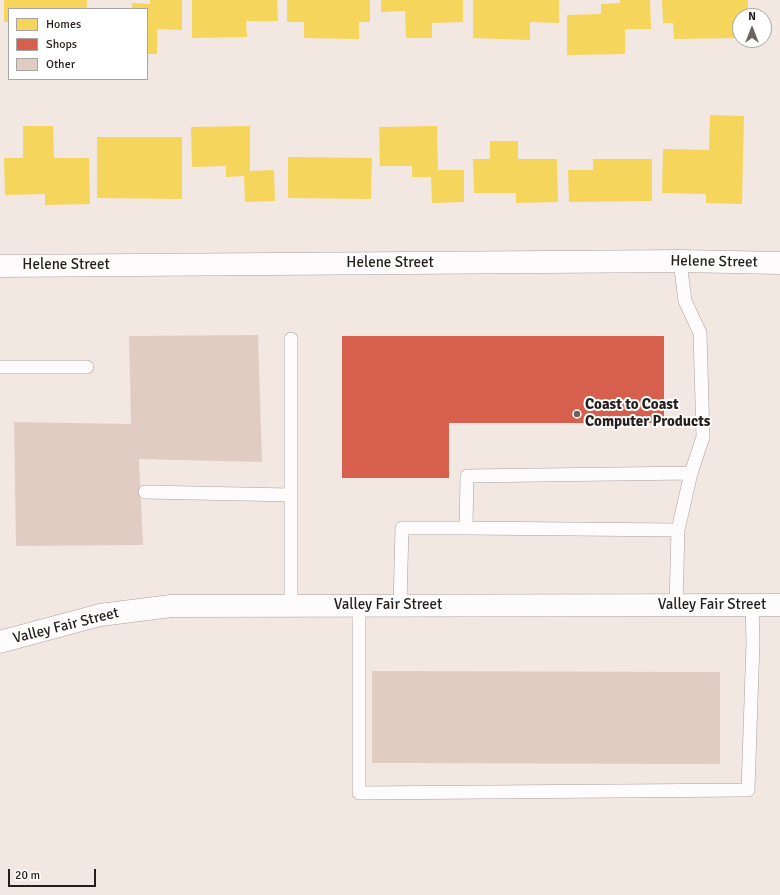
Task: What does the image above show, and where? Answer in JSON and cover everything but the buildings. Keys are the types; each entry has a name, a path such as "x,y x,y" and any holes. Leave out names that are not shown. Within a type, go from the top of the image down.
{"street":[{"name":"Helene Street","path":"0,266 680,261 780,263"},
{"name":"Valley Fair Street","path":"0,642 100,615 163,607 291,605 780,605"}],"lane":[{"path":"676,605 678,530 691,473 703,437 700,333 685,301 680,261"},
{"path":"291,340 291,605"},
{"path":"0,367 87,367"},
{"path":"466,528 467,476 691,473"},
{"path":"145,492 290,495"},
{"path":"400,605 402,528 678,530"},
{"path":"359,606 359,793 748,790 753,642 752,606"}],"place":[{"name":"Coast to Coast Computer Products","path":"577,414"}]}
